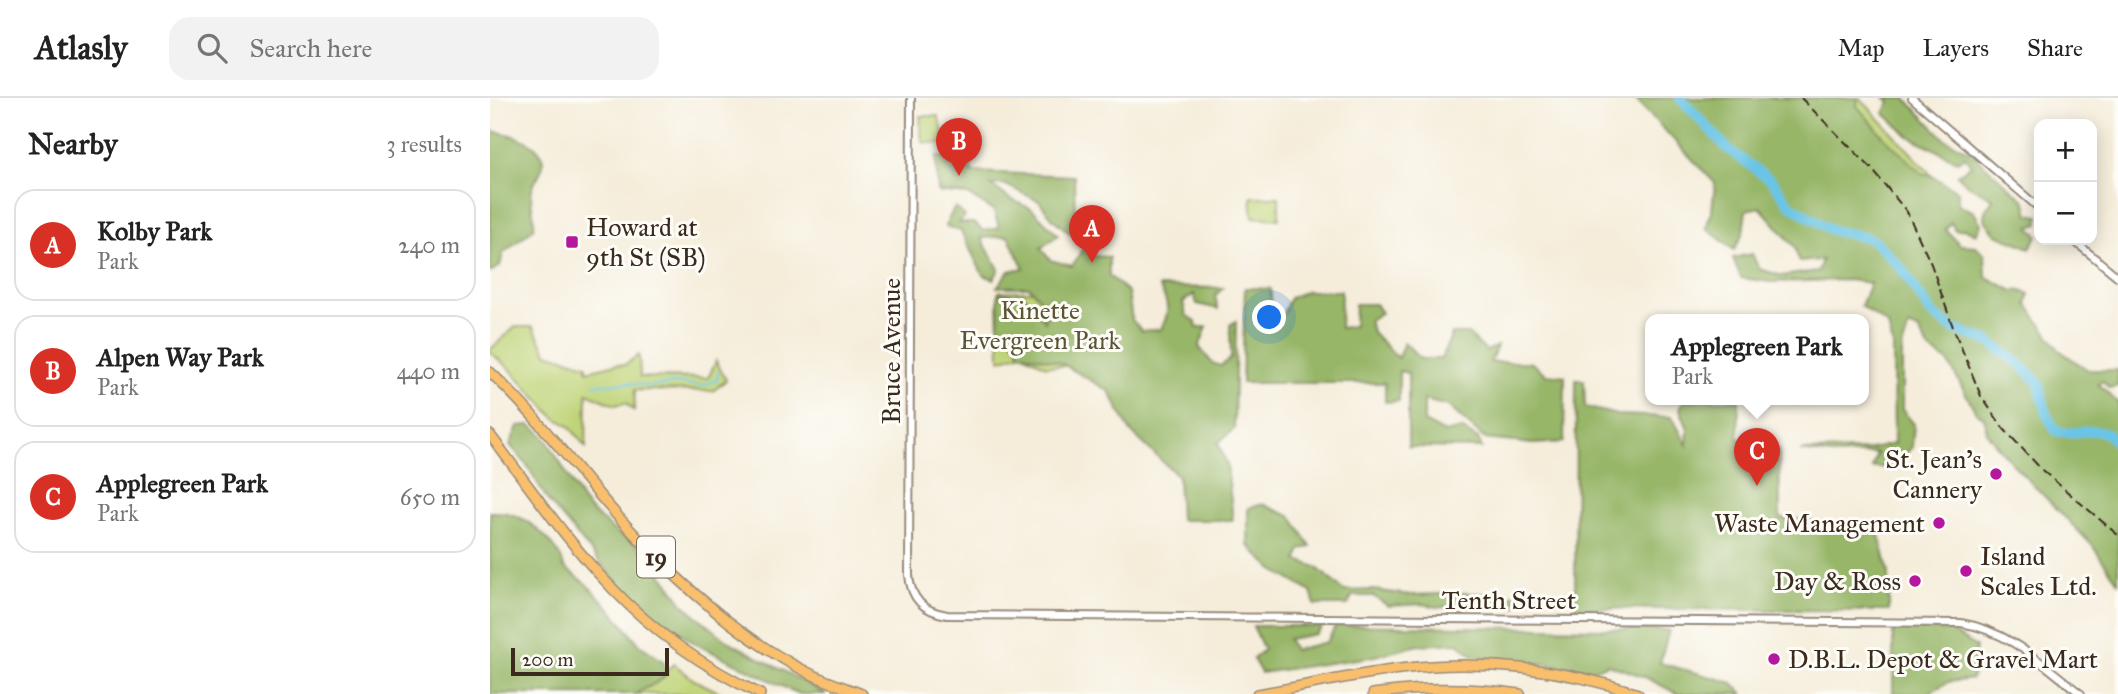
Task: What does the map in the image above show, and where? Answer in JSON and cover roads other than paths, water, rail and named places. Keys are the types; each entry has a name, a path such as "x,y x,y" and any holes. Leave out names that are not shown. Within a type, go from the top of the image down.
{"highway":[{"name":"19","path":"490,372 521,401 635,535 694,594 760,643 807,672 862,694"},
{"name":"19","path":"490,435 582,555 615,592 679,647 731,680 760,694"},
{"path":"1257,694 1401,669 1477,666 1522,668 1572,676 1638,694"},
{"path":"1373,694 1402,690 1450,689 1520,694"}],"street":[{"name":"Bruce Avenue","path":"911,98 909,575 913,594 919,603"},
{"path":"1912,98 2034,204"},
{"path":"2079,245 2118,277"},
{"name":"Tenth Street","path":"919,603 930,611 947,615 1961,623 1981,626 2002,634 2081,694"}],"waterway":[{"path":"1680,98 1729,150 1772,181 1790,205 1831,230 1876,242 1901,268 1932,314 1953,329 1988,341 2020,364 2039,383 2046,413 2056,431 2098,431 2112,438 2118,446"},
{"path":"595,384 629,383 650,386 680,383 701,386 717,380 718,372"}],"railway":[{"path":"1801,98 1871,168 1907,212 1931,264 1981,396 2004,429 2043,471 2118,535"}],"place":[{"name":"Alpen Way Park","path":"959,176"},
{"name":"Howard at 9th St (SB)","path":"572,242"},
{"name":"Kolby Park","path":"1092,263"},
{"name":"St. Jean's Cannery","path":"1996,474"},
{"name":"Applegreen Park","path":"1757,486"},
{"name":"Waste Management","path":"1939,523"},
{"name":"Island Scales Ltd.","path":"1966,571"},
{"name":"Day & Ross","path":"1915,581"},
{"name":"D.B.L. Depot & Gravel Mart","path":"1774,659"}],"park label":[{"name":"Kinette Evergreen Park","path":"1040,325"}]}
